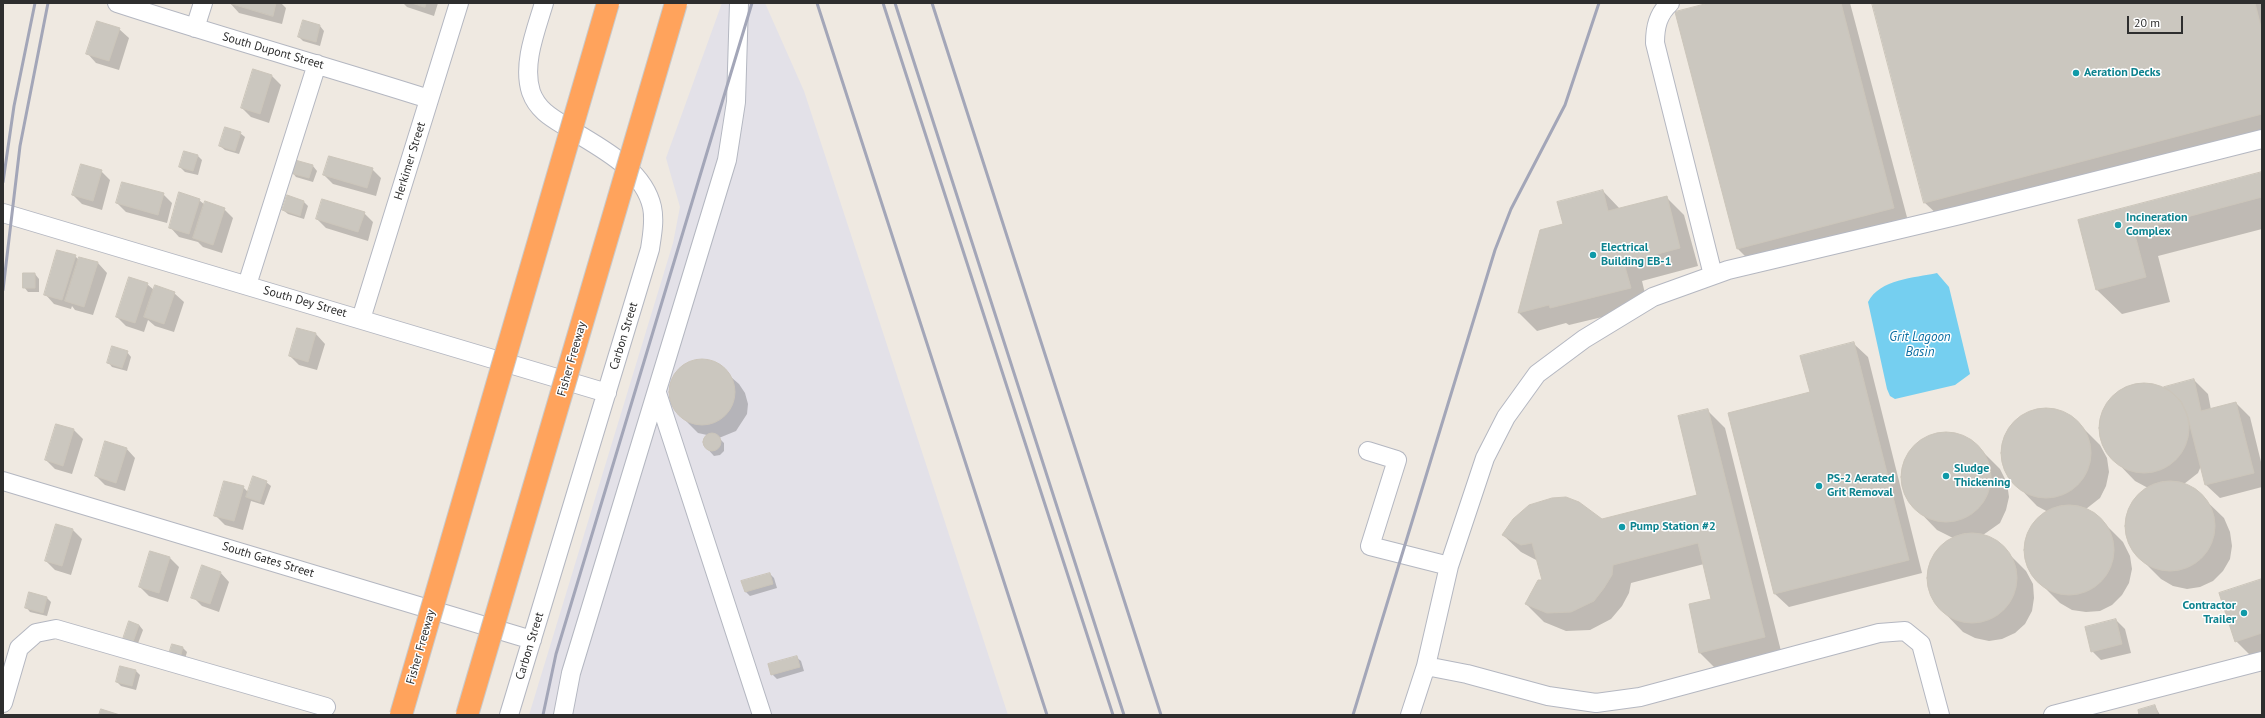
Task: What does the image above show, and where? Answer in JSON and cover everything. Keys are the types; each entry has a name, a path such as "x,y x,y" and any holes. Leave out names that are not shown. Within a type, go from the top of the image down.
{"highway":[{"name":"Fisher Freeway","path":"401,715 608,3"},
{"name":"Fisher Freeway","path":"467,715 676,3"}],"street":[{"name":"South Dupont Street","path":"117,3 429,99"},
{"path":"195,28 203,3"},
{"name":"Herkimer Street","path":"361,319 459,3"},
{"name":"Carbon Street","path":"509,715 650,249 653,224 652,206 638,179 617,159 545,114 531,92 528,71 529,60 544,3"},
{"path":"563,715 571,673 727,160 736,102 738,3"},
{"path":"1670,3 1663,9 1657,21 1655,43 1713,275"},
{"path":"247,285 317,64"},
{"path":"1410,715 1426,666 1449,566 1485,458 1506,417 1538,374 1584,339 1653,297 1713,275 2262,139"},
{"name":"South Dey Street","path":"3,213 607,393"},
{"path":"657,392 762,715"},
{"path":"1368,451 1397,460 1370,546 1449,566"},
{"name":"South Gates Street","path":"3,481 532,640"},
{"path":"3,703 19,648 36,633 56,629 326,707"},
{"path":"1426,666 1467,674 1548,696 1596,703 1640,697 1879,634 1904,631 1920,644 1940,715"},
{"path":"2053,715 2262,661"}],"shaded area":[{"path":"722,3 765,3 804,91 1008,715 529,715 673,243 680,207 666,158"}],"water":[{"name":"Grit Lagoon Basin","path":"1937,273 1949,287 1970,374 1955,385 1895,399 1890,396 1887,389 1868,302 1873,294 1889,284 1908,278"}],"building":[{"path":"229,3 276,3 273,16"},
{"path":"412,3 426,3 425,7"},
{"path":"1709,3 1841,3 1894,208 1737,249 1675,12"},
{"name":"Aeration Decks","path":"1872,3 2255,3 2262,31 2262,114 1924,203"},
{"path":"303,20 320,25 316,42 298,37"},
{"path":"97,21 120,28 109,61 86,54"},
{"path":"253,69 272,75 260,114 241,108"},
{"path":"225,127 241,132 235,151 219,146"},
{"path":"184,151 198,155 193,171 179,167"},
{"path":"329,156 373,168 367,188 323,175"},
{"path":"295,160 313,165 309,178 290,173"},
{"path":"81,164 102,170 93,201 72,195"},
{"name":"Incineration Complex","path":"2262,172 2262,197 2134,231 2146,277 2096,290 2078,220"},
{"path":"122,182 164,193 158,215 116,203"},
{"name":"Electrical Building EB-1","path":"1603,190 1608,211 1667,196 1680,248 1624,263 1631,288 1550,308 1549,305 1518,313 1540,230 1563,224 1557,202"},
{"path":"179,192 200,199 189,234 169,228"},
{"path":"287,195 304,201 300,216 282,210"},
{"path":"322,199 365,212 358,232 316,219"},
{"path":"205,201 225,208 213,245 193,238"},
{"path":"57,250 76,255 62,300 44,295"},
{"path":"79,257 98,262 84,307 65,301"},
{"path":"23,273 35,273 35,288 23,288"},
{"path":"129,277 148,283 135,323 116,317"},
{"path":"155,285 175,292 164,324 144,317"},
{"path":"297,328 316,333 308,362 289,356"},
{"name":"PS-2 Aerated Grit Removal","path":"1854,342 1909,560 1774,594 1728,413 1810,392 1800,356"},
{"path":"112,346 128,351 122,368 107,363"},
{"path":"702,359 715,362 725,369 732,379 735,392 732,405 725,415 715,422 702,425 689,422 679,415 672,405 669,392 672,379 679,369 689,362"},
{"path":"2194,379 2201,411 2236,402 2254,473 2205,485 2187,414 2181,401 2164,387"},
{"path":"2144,383 2161,387 2176,396 2185,411 2189,428 2185,445 2176,460 2161,469 2144,473 2127,469 2112,460 2103,445 2099,428 2103,411 2112,396 2127,387"},
{"path":"2046,408 2063,412 2078,421 2087,436 2091,453 2087,470 2078,485 2063,494 2046,498 2029,494 2014,485 2005,470 2001,453 2005,436 2014,421 2029,412"},
{"name":"Pump Station #2","path":"1708,409 1765,637 1699,653 1689,604 1711,599 1698,543 1613,565 1612,575 1594,601 1571,612 1547,613 1525,604 1538,580 1542,580 1532,543 1521,545 1502,535 1513,519 1529,505 1552,498 1566,497 1579,502 1602,519 1697,495 1678,416"},
{"path":"56,424 74,429 63,466 45,460"},
{"name":"Sludge Thickening","path":"1946,432 1963,436 1978,445 1987,460 1991,477 1987,494 1978,509 1963,518 1946,522 1929,518 1914,509 1905,494 1901,477 1905,460 1914,445 1929,436"},
{"path":"708,433 716,433 721,438 719,449 716,451 708,451 703,446 703,438"},
{"path":"105,441 127,448 116,483 95,476"},
{"path":"253,476 267,481 260,502 246,497"},
{"path":"224,481 244,486 234,521 214,516"},
{"path":"2170,481 2187,485 2202,494 2211,509 2215,526 2211,543 2202,558 2187,567 2170,571 2153,567 2138,558 2129,543 2125,526 2129,509 2138,494 2153,485"},
{"path":"2069,505 2086,509 2101,518 2110,533 2114,550 2110,567 2101,582 2086,591 2069,595 2052,591 2037,582 2028,567 2024,550 2028,533 2037,518 2052,509"},
{"path":"56,524 73,529 62,566 45,561"},
{"path":"1972,533 1989,537 2004,546 2013,561 2017,578 2013,595 2004,610 1989,619 1972,623 1955,619 1940,610 1931,595 1927,578 1931,561 1940,546 1955,537"},
{"path":"150,551 170,557 159,593 139,587"},
{"path":"202,565 221,572 210,604 191,598"},
{"path":"770,573 773,584 745,592 741,581"},
{"name":"Contractor Trailer","path":"2262,579 2262,633 2235,642 2219,593"},
{"path":"29,592 47,597 43,613 25,608"},
{"path":"2116,619 2122,644 2091,652 2085,627"},
{"path":"129,621 139,625 133,642 123,639"},
{"path":"172,644 183,647 180,658 169,654"},
{"path":"797,656 800,667 771,675 768,664"},
{"path":"120,666 136,670 132,686 116,682"},
{"path":"2155,705 2158,715 2139,715 2138,710"},
{"path":"101,709 120,715 99,715"}],"railway":[{"path":"3,182 14,106 35,3"},
{"path":"3,290 20,146 48,3"},
{"path":"543,715 556,654 752,3"},
{"path":"817,3 1047,715"},
{"path":"883,3 1113,715"},
{"path":"895,3 1124,715"},
{"path":"932,3 1161,715"},
{"path":"1353,715 1495,250 1511,209 1565,105 1599,3"}],"place":[{"name":"Aeration Decks","path":"2076,73"},
{"name":"Incineration Complex","path":"2118,225"},
{"name":"Electrical Building EB-1","path":"1593,255"},
{"name":"Sludge Thickening","path":"1946,476"},
{"name":"PS-2 Aerated Grit Removal","path":"1819,486"},
{"name":"Pump Station #2","path":"1622,527"},
{"name":"Contractor Trailer","path":"2244,613"}]}
